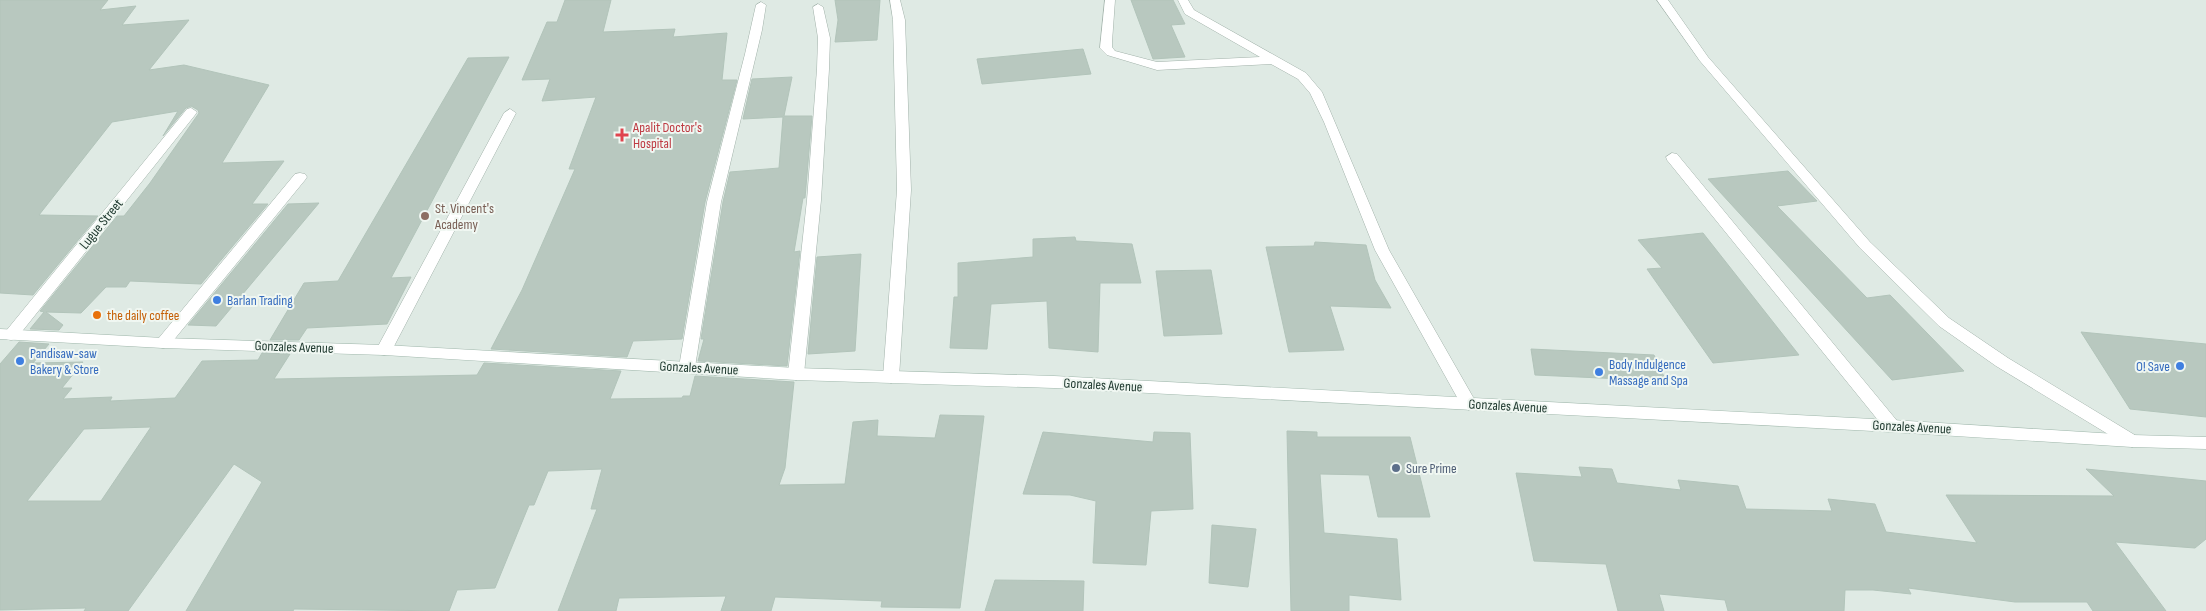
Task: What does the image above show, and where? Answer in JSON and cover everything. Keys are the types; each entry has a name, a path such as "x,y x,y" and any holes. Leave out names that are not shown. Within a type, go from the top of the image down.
{"street":[{"path":"891,377 904,190 900,20 895,0"},
{"path":"1110,0 1106,48 1111,54 1157,66 1272,60"},
{"path":"1183,0 1189,12 1302,76 1316,92 1382,250 1469,404"},
{"path":"1662,0 1704,59 1865,245 1944,322 2002,362 2132,441"},
{"path":"687,367 714,202 734,116 754,47 761,5"},
{"path":"796,374 814,200 823,69 824,38 818,7"},
{"name":"Lugue Street","path":"5,334 191,112"},
{"path":"384,350 510,113"},
{"path":"1672,157 1892,426"},
{"path":"163,343 300,177"},
{"name":"Gonzales Avenue","path":"5,334 163,343 384,350 796,374 1054,382 1892,426 2132,441 2206,443"}],"building":[{"path":"0,0 108,0 100,10 136,6 122,25 189,20 149,70 184,65 269,85 222,163 284,161 252,204 268,204 201,284 130,281 126,287 106,287 81,313 46,312 63,325 59,330 30,329 44,312 40,311 117,216 124,216 150,183 199,113 198,110 191,106 186,108 163,136 178,111 112,122 39,215 98,216 33,295 0,293"},
{"path":"565,0 611,0 603,32 675,29 673,37 727,33 722,80 737,80 705,202 682,339 633,341 627,357 491,349 522,290 575,169 569,169 596,97 542,101 550,79 522,80 547,22 557,22"},
{"path":"835,0 880,0 877,40 835,42 838,20"},
{"path":"1131,0 1173,0 1185,24 1171,25 1185,57 1153,59"},
{"path":"1083,49 1091,74 982,84 977,59"},
{"path":"509,57 391,278 411,277 387,324 307,328 299,340 270,340 304,283 338,281 468,58"},
{"path":"792,77 784,116 812,116 805,198 803,198 794,252 800,251 787,366 698,361 704,339 701,339 723,202 730,172 779,168 783,117 743,119 752,79"},
{"path":"1788,171 1817,201 1777,206 1867,298 1890,295 1964,371 1892,380 1708,179"},
{"path":"319,203 216,326 188,325 288,204"},
{"path":"1703,233 1799,355 1713,363 1647,269 1662,268 1638,240"},
{"path":"1075,237 1076,241 1132,244 1141,283 1100,283 1098,352 1049,348 1047,301 991,304 987,349 950,348 954,297 958,297 958,263 1033,257 1033,239"},
{"path":"1315,242 1366,245 1375,280 1391,308 1330,306 1344,350 1289,352 1266,247 1314,246"},
{"path":"861,254 855,351 808,354 817,257"},
{"path":"1211,270 1222,334 1164,336 1156,271"},
{"path":"2081,332 2206,344 2206,417 2130,409"},
{"path":"19,342 49,344 33,363 83,362 62,388 72,388 63,399 112,397 110,401 175,398 202,361 258,360 262,353 290,354 274,379 477,375 484,363 621,371 610,399 682,398 683,396 690,396 695,376 794,382 785,468 779,485 845,484 853,422 878,420 877,436 935,438 940,415 984,416 960,608 881,607 882,601 775,597 771,611 721,611 726,596 619,598 616,611 558,611 597,509 591,509 602,469 548,471 534,505 529,505 495,588 457,590 449,611 294,609 293,611 186,611 262,482 234,464 128,611 84,611 86,608 0,610 0,364","holes":["151,427 101,501 27,501 84,429"]},
{"path":"1531,349 1654,355 1666,381 1535,375"},
{"path":"1287,431 1317,432 1317,437 1410,437 1430,517 1378,517 1369,475 1320,474 1324,533 1397,539 1401,600 1349,595 1349,611 1291,611"},
{"path":"1043,432 1153,442 1154,432 1190,433 1193,509 1151,511 1146,565 1093,563 1096,501 1070,495 1023,494"},
{"path":"1579,467 1612,469 1617,483 1681,490 1678,480 1738,486 1746,509 1832,511 1828,499 1875,504 1886,532 1977,543 1946,495 2114,496 2086,469 2206,481 2206,539 2195,548 2115,542 2166,611 2093,611 2087,602 2015,602 1908,588 1911,594 1873,590 1845,590 1844,611 1728,611 1725,600 1659,594 1664,611 1618,611 1606,564 1534,561 1516,473 1582,477"},
{"path":"1212,525 1256,529 1248,587 1209,583"},
{"path":"995,580 1084,581 1083,611 985,611"}],"place":[{"name":"Apalit Doctor's Hospital","path":"622,135"},
{"name":"St. Vincent's Academy","path":"425,216"},
{"name":"Barlan Trading","path":"217,300"},
{"name":"the daily coffee","path":"97,315"},
{"name":"Pandisaw-saw Bakery & Store","path":"20,361"},
{"name":"O! Save","path":"2180,366"},
{"name":"Body Indulgence Massage and Spa","path":"1599,372"},
{"name":"Sure Prime","path":"1396,468"}]}
